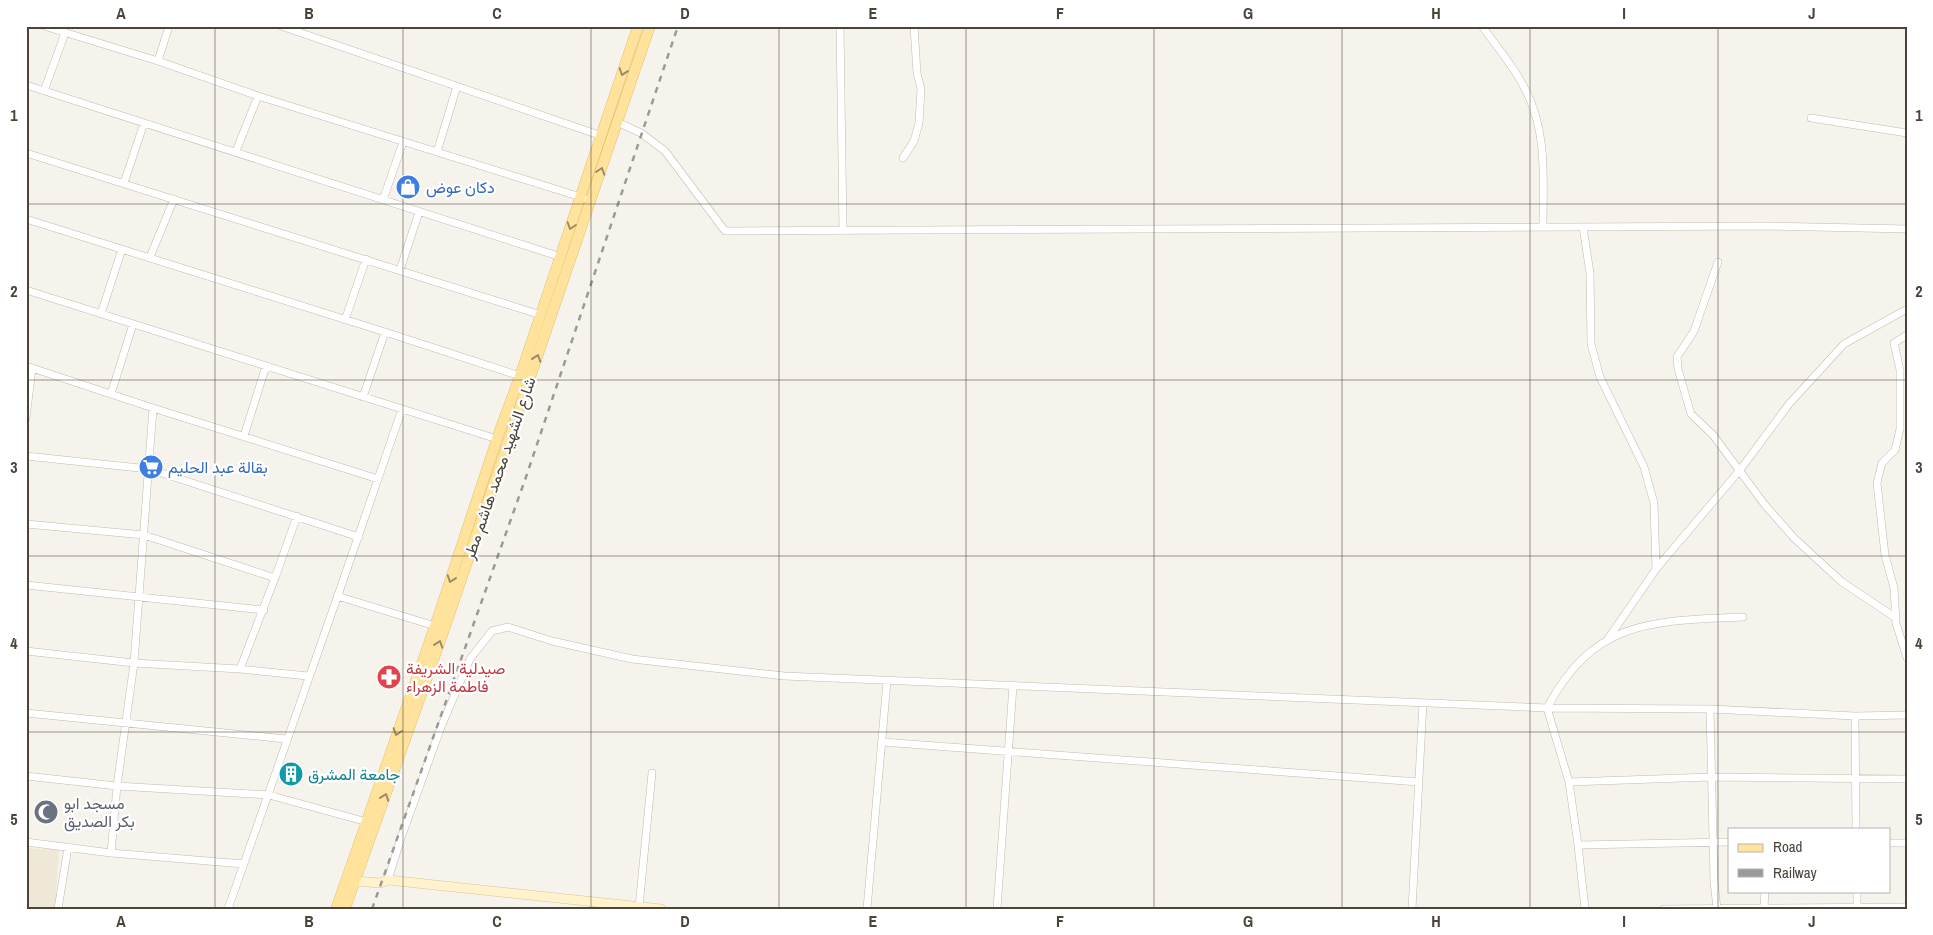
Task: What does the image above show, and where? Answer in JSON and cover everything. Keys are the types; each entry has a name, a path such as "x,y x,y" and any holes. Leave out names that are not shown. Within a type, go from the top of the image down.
{"main road":[{"name":"شارع الشهيد محمد هاشم مطر","path":"336,909 435,626 638,26"},
{"name":"شارع الشهيد محمد هاشم مطر","path":"345,909 650,26"}],"street":[{"path":"44,26 158,61 258,96 591,200"},
{"path":"158,61 169,26"},
{"path":"281,26 602,136"},
{"path":"840,26 842,231"},
{"path":"903,158 914,141 918,123 921,89 917,73 914,26"},
{"path":"1482,26 1523,85 1537,118 1544,152 1543,227"},
{"path":"44,91 65,33"},
{"path":"26,85 236,151 560,258"},
{"path":"437,152 457,86"},
{"path":"236,151 258,96"},
{"path":"1810,118 1907,133"},
{"path":"617,122 641,133 665,151 725,231 1768,226 1907,229"},
{"path":"124,183 144,123"},
{"path":"383,200 403,142"},
{"path":"26,152 541,315"},
{"path":"150,257 174,199"},
{"path":"400,270 419,212"},
{"path":"26,219 520,376"},
{"path":"1583,227 1590,273 1591,344 1600,377 1644,467 1654,503 1656,569"},
{"path":"101,314 122,249"},
{"path":"345,320 366,259"},
{"path":"1718,262 1694,331 1679,354 1677,365 1691,414 1713,435 1779,522 1809,553 1859,595 1896,618"},
{"path":"26,290 497,439"},
{"path":"1585,909 1578,845 1568,782 1547,708 1560,684 1577,664 1608,639 1649,582 1656,569 1740,470 1789,404 1844,344 1907,309"},
{"path":"111,394 133,324"},
{"path":"363,398 385,332"},
{"path":"1907,335 1894,343 1900,370 1900,429 1895,450 1882,463 1878,483 1886,555 1894,588 1896,618 1907,658"},
{"path":"244,436 266,366"},
{"path":"26,418 29,367 378,479"},
{"path":"111,853 117,786 134,663 154,408"},
{"path":"228,909 402,409"},
{"path":"26,456 149,470 358,537"},
{"path":"240,669 264,610 297,516"},
{"path":"26,524 144,535 275,578"},
{"path":"26,585 138,595 264,610"},
{"path":"337,596 435,626"},
{"path":"1608,639 1637,627 1657,623 1743,616"},
{"path":"388,880 401,838 455,693 470,659 492,631 508,627 552,641 632,659 690,667 784,676 1547,708 1710,709 1854,716 1907,715"},
{"path":"26,651 134,663 240,669 308,676"},
{"path":"867,909 887,681"},
{"path":"997,909 1013,686"},
{"path":"1412,909 1423,703"},
{"path":"1710,709 1714,881 1717,908"},
{"path":"26,713 286,739"},
{"path":"1854,716 1856,828"},
{"path":"882,742 1419,782"},
{"path":"639,907 652,774"},
{"path":"26,776 117,786 269,795 367,822"},
{"path":"1568,782 1712,777 1907,779"},
{"path":"26,842 111,853 244,864"},
{"path":"1578,845 1728,842"},
{"path":"1890,843 1907,843"},
{"path":"58,909 68,847"},
{"path":"355,881 380,883 388,880 661,909"},
{"path":"1764,907 1765,892"},
{"path":"1857,892 1857,908"},
{"path":"1664,909 1907,907"}],"shaded area":[{"path":"26,848 59,850 55,909 26,909"}],"railway":[{"path":"372,909 526,477 678,26"}],"place":[{"name":"دكان عوض","path":"408,187"},
{"name":"بقالة عبد الحليم","path":"151,467"},
{"name":"صيدلية الشريفة فاطمة الزهراء","path":"389,677"},
{"name":"جامعة المشرق","path":"291,774"},
{"name":"مسجد ابو بكر الصديق","path":"46,812"}]}
